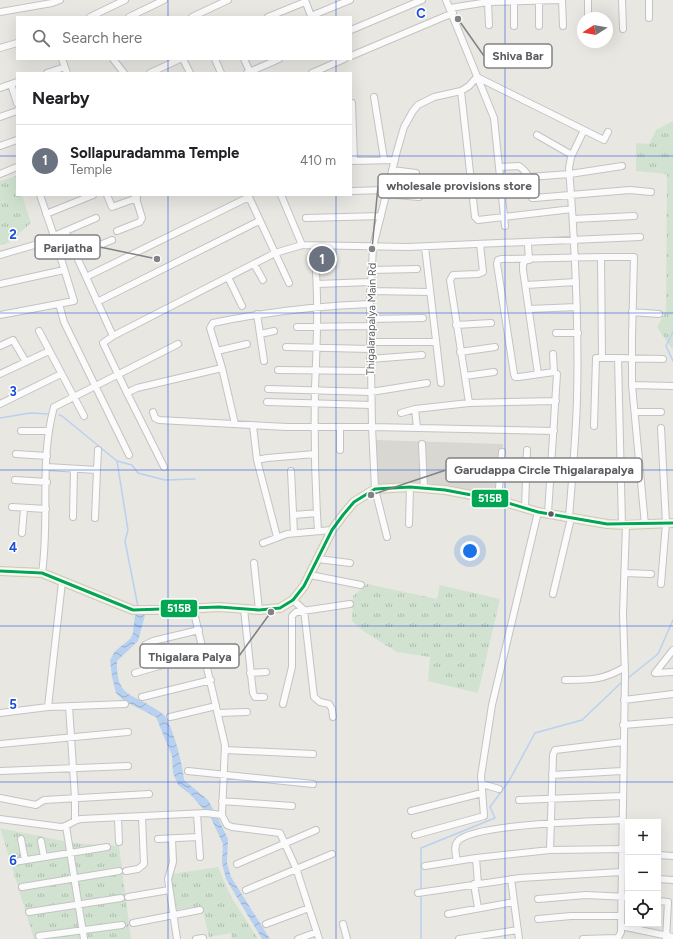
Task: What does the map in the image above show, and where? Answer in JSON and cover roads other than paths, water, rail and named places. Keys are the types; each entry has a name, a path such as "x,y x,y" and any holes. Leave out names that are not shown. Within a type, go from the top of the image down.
{"main road":[{"path":"0,571 42,573 133,610 145,611 219,607 259,610 280,608 293,600 310,575 332,530 354,502 375,489 410,487 446,490 498,500 538,512 624,525 670,523"}],"street":[{"path":"0,12 52,4 60,0"},
{"path":"92,16 126,0"},
{"path":"131,16 164,0"},
{"path":"194,16 228,0"},
{"path":"313,16 350,0"},
{"path":"352,30 422,0"},
{"path":"446,0 494,118 505,226"},
{"path":"352,56 451,10 488,2 562,0 563,26"},
{"path":"588,0 588,12"},
{"path":"622,0 623,29"},
{"path":"648,18 649,0"},
{"path":"281,15 305,1 311,16"},
{"path":"514,1 514,26"},
{"path":"539,1 539,26"},
{"path":"488,2 489,25"},
{"path":"0,48 16,43"},
{"path":"53,72 66,70 62,60"},
{"path":"114,60 123,72"},
{"path":"152,72 178,60"},
{"path":"184,60 190,72"},
{"path":"215,60 221,72"},
{"path":"244,60 249,72 275,60"},
{"path":"314,72 342,60"},
{"path":"477,77 604,140 608,132"},
{"name":"Thigalarapalya Main Rd","path":"387,537 375,489 372,427 370,371 370,282 373,247 404,127 418,105 434,97 461,91 469,86 477,77"},
{"path":"0,88 14,83 16,96"},
{"path":"461,91 475,217 478,220 572,209"},
{"path":"374,97 384,159"},
{"path":"352,102 352,161 384,159 395,160"},
{"path":"0,116 16,111"},
{"path":"553,594 570,518 577,400 578,332 575,239 570,174 572,155 584,130"},
{"path":"537,135 572,155"},
{"path":"0,146 16,140"},
{"path":"500,167 519,166 529,177 532,198 630,190 651,192"},
{"path":"529,177 570,174 622,166"},
{"path":"0,174 16,167"},
{"path":"392,170 416,173"},
{"path":"501,191 530,190"},
{"path":"352,191 386,192 419,197"},
{"path":"0,314 74,301 40,196"},
{"path":"46,214 91,196"},
{"path":"106,196 112,207 136,197 142,218 140,222 117,231"},
{"path":"281,196 302,245"},
{"path":"86,277 249,197 289,283"},
{"path":"306,218 381,216"},
{"path":"573,219 634,216"},
{"path":"0,255 54,238 65,231 96,218"},
{"path":"97,302 259,221"},
{"path":"65,231 113,336"},
{"path":"164,467 103,343 113,336 275,253 302,245 425,247 640,237"},
{"path":"76,255 112,240"},
{"path":"469,403 456,325 451,277 453,275 478,274 483,272 480,244"},
{"path":"528,245 528,260 523,270 538,374"},
{"path":"314,246 318,306 315,390 315,454 318,531"},
{"path":"425,247 441,383"},
{"path":"601,257 602,358"},
{"path":"554,372 519,377 516,377 514,374 497,264 498,260 634,257 632,385 645,525"},
{"path":"254,264 263,280"},
{"path":"371,270 417,269"},
{"path":"0,284 64,270"},
{"path":"228,278 242,306"},
{"path":"317,284 370,282"},
{"path":"526,285 576,282"},
{"path":"370,291 430,292"},
{"path":"59,304 64,322 129,455"},
{"path":"235,424 222,368 210,326 213,323 257,314 318,306 370,304"},
{"path":"529,309 577,307"},
{"path":"632,312 659,314"},
{"path":"257,314 264,361"},
{"path":"370,319 423,318"},
{"path":"456,325 491,323"},
{"path":"297,327 370,326"},
{"path":"39,331 84,416"},
{"path":"260,334 274,332"},
{"path":"556,333 578,332"},
{"path":"0,346 14,340 26,362"},
{"path":"370,342 436,342"},
{"path":"42,573 45,549 47,456 49,431 54,407 178,344"},
{"path":"217,351 247,344"},
{"path":"286,348 316,347 370,349"},
{"path":"460,352 495,347"},
{"path":"0,374 49,351"},
{"path":"548,513 557,374 554,372 553,354"},
{"path":"370,359 422,355"},
{"path":"594,426 596,358 663,359"},
{"path":"583,939 618,938 620,935 621,916 625,897 622,872 625,848 622,820 622,771 625,685 623,614 625,573 618,358"},
{"path":"127,393 137,388 222,368"},
{"path":"278,370 370,371"},
{"path":"465,376 494,372"},
{"path":"0,404 61,374"},
{"path":"268,389 371,392 427,382"},
{"path":"632,385 673,386"},
{"path":"401,413 415,409 469,403 556,401"},
{"path":"267,402 371,405"},
{"path":"415,409 418,428"},
{"path":"153,412 155,418 159,420 253,426 554,431"},
{"path":"635,412 661,412"},
{"path":"253,426 257,460 277,537"},
{"path":"340,427 340,450"},
{"path":"660,584 670,523 661,428"},
{"path":"21,431 49,431"},
{"path":"422,444 424,488"},
{"path":"95,518 98,450"},
{"path":"525,508 527,450"},
{"path":"498,500 502,452"},
{"path":"16,454 47,456"},
{"path":"257,460 315,454"},
{"path":"47,467 97,470"},
{"path":"73,517 74,469"},
{"path":"291,471 294,533"},
{"path":"15,480 46,482"},
{"path":"409,524 410,487"},
{"path":"12,507 46,509"},
{"path":"22,533 24,508"},
{"path":"294,515 317,512"},
{"path":"486,822 481,776 492,706 538,512"},
{"path":"263,543 277,537 294,533 332,530"},
{"path":"318,560 350,563"},
{"path":"254,563 259,610"},
{"path":"625,573 651,574"},
{"path":"310,575 360,585"},
{"path":"48,708 62,582"},
{"path":"293,600 304,610 314,697 320,702 328,704 332,710 333,717"},
{"path":"283,704 292,663 292,616 296,612 304,610 350,604"},
{"path":"193,608 218,713 225,750 220,814 227,825 232,827 280,832 296,868 319,939"},
{"path":"244,609 250,674 254,696 264,697"},
{"path":"148,669 144,650 145,645 154,641 199,630"},
{"path":"673,650 655,673 673,672"},
{"path":"135,673 204,653"},
{"path":"565,680 600,679 625,667"},
{"path":"250,674 266,672"},
{"path":"142,697 210,680"},
{"path":"624,700 673,694"},
{"path":"0,713 69,706 124,704"},
{"path":"69,706 75,798 74,820"},
{"path":"170,717 216,706"},
{"path":"218,713 247,712"},
{"path":"623,725 673,721"},
{"path":"0,744 128,732"},
{"path":"550,850 552,774 555,750 623,742"},
{"path":"225,750 313,754"},
{"path":"0,771 128,766"},
{"path":"188,771 313,784"},
{"path":"552,774 622,771"},
{"path":"482,784 499,789"},
{"path":"411,811 482,793"},
{"path":"0,798 36,805 44,800 149,794"},
{"path":"519,800 622,796"},
{"path":"222,801 292,806"},
{"path":"0,819 66,826 74,820 206,813 220,814"},
{"path":"197,814 200,857"},
{"path":"126,871 138,869 144,864 142,817"},
{"path":"118,818 119,842"},
{"path":"415,835 486,822 551,824 622,820"},
{"path":"457,861 455,846 458,841 486,822"},
{"path":"66,826 84,939"},
{"path":"237,864 316,830"},
{"path":"158,839 198,837"},
{"path":"21,839 25,860"},
{"path":"172,839 174,854 168,875 177,939"},
{"path":"41,840 44,857"},
{"path":"14,862 107,847"},
{"path":"425,866 476,858 550,850 625,848"},
{"path":"246,890 332,854"},
{"path":"661,855 673,856"},
{"path":"476,858 478,908"},
{"path":"22,887 118,872"},
{"path":"421,892 511,879 622,872"},
{"path":"511,879 519,939"},
{"path":"661,879 673,880"},
{"path":"128,896 169,890"},
{"path":"538,899 586,895 625,897"},
{"path":"29,912 121,898"},
{"path":"621,926 669,937 668,902 661,901"},
{"path":"448,914 514,902"},
{"path":"266,924 309,908"},
{"path":"133,923 200,910"},
{"path":"538,919 571,916 621,916"},
{"path":"343,924 347,939"},
{"path":"39,936 122,925"},
{"path":"459,939 518,930"},
{"path":"643,931 643,939"},
{"path":"298,939 317,932"},
{"path":"196,939 203,938"}],"water":[{"path":"135,614 145,615 138,641 117,661 119,681 122,688 126,692 164,715 168,721 177,746 184,780 208,800 214,811 206,812 190,794 178,785 173,773 172,756 156,717 124,701 116,693 110,660 115,651 130,639 133,633"},
{"path":"210,816 217,816 228,839 227,863 231,877 270,939 262,939 226,879 222,863 223,844"}],"waterway":[{"path":"673,332 666,346 673,361"},
{"path":"0,418 30,413 49,414"},
{"path":"59,415 117,461 132,465 138,473 165,480 195,479"},
{"path":"117,461 128,530 125,541 138,607"},
{"path":"628,678 658,654 673,620"},
{"path":"421,891 421,848 495,818 490,807 509,781 535,733 582,720 623,681"},
{"path":"421,894 421,939"}],"place":[{"name":"Shiva Bar","path":"458,19"},
{"name":"wholesale provisions store","path":"372,249"},
{"name":"Parijatha","path":"157,259"},
{"name":"Sollapuradamma Temple","path":"322,259"},
{"name":"Garudappa Circle Thigalarapalya","path":"371,495"},
{"name":"Thigalara Palya","path":"271,612"}]}
